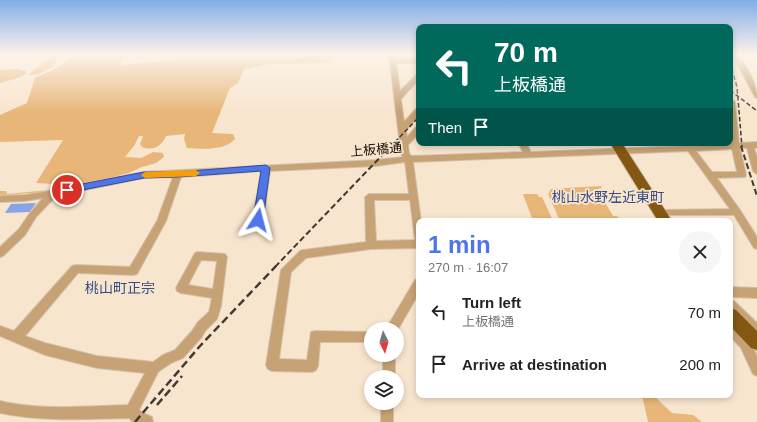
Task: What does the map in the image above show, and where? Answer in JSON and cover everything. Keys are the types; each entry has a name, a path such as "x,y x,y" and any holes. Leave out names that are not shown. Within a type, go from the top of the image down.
{"highway":[{"path":"619,147 663,217"},
{"path":"733,318 757,342"}],"street":[{"path":"395,74 405,154 409,159 417,218"},
{"path":"748,74 754,84 757,96"},
{"path":"398,98 416,78"},
{"path":"402,130 416,114"},
{"path":"404,144 416,132"},
{"path":"710,175 742,175 733,136"},
{"name":"上板橋通","path":"734,145 754,145"},
{"path":"754,145 757,171"},
{"path":"524,146 528,155"},
{"path":"689,146 737,212 757,245"},
{"name":"上板橋通","path":"0,199 25,198 144,175 376,163 409,159 528,155 619,147 689,146"},
{"path":"258,220 266,168"},
{"path":"16,338 76,269 133,271 161,221 178,174"},
{"path":"0,253 22,232 33,215 53,193"},
{"path":"371,245 369,197 414,197"},
{"path":"663,217 737,212"},
{"path":"364,337 315,336 312,366 272,365 286,270 303,254 371,245 416,244"},
{"path":"132,411 154,368 167,359 179,354 197,334 198,330 214,315 217,294 222,257 198,256 181,288 217,294"},
{"path":"396,322 416,288"},
{"path":"733,292 757,293"},
{"path":"733,307 757,331"},
{"path":"733,331 745,344 757,370"},
{"path":"0,332 45,349 97,362 154,368"},
{"path":"0,407 12,411 57,418 132,411"},
{"path":"387,422 388,410"},
{"path":"132,411 138,418 147,422"}],"shaded area":[{"path":"0,74 26,74 18,78 0,83"},
{"path":"44,74 242,74 238,83 230,88 212,133 233,134 235,139 225,146 200,149 187,148 184,139 185,134 166,136 162,143 150,149 142,147 140,144 143,136 139,136 134,146 125,157 141,158 153,152 163,153 164,157 156,163 129,173 71,188 30,195 29,193 0,196 0,191 6,191 7,194 49,190 53,184 36,183 63,140 0,142 0,115 27,103 35,78"},
{"path":"601,186 602,188 597,189 613,216 617,216 619,218 559,218 548,194 551,189"},
{"path":"523,194 537,194 539,197 542,197 552,218 532,218"},
{"path":"643,398 656,398 672,413 693,415 702,422 648,422"}],"water":[{"path":"36,203 30,212 5,213 11,204"}],"railway":[{"path":"733,74 738,96"},
{"path":"733,92 738,96"},
{"path":"738,96 757,111"},
{"path":"738,96 742,147"},
{"path":"390,147 416,120"},
{"path":"275,267 391,146"},
{"path":"741,146 757,196"},
{"path":"135,422 200,346 276,266"},
{"path":"157,405 182,376"}],"slow traffic":[{"path":"145,175 196,173"}],"district":[{"name":"桃山水野左近東町","path":"608,197"},
{"name":"桃山町正宗","path":"120,288"}],"route":[{"path":"67,190 120,178 144,175 266,168 258,220"}]}
